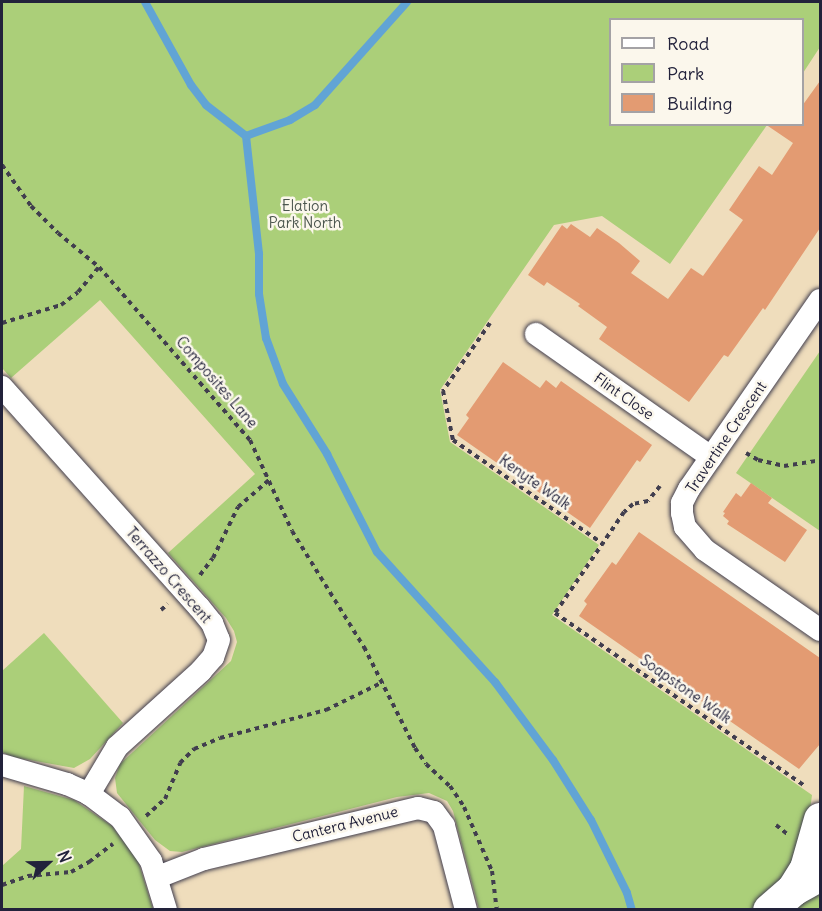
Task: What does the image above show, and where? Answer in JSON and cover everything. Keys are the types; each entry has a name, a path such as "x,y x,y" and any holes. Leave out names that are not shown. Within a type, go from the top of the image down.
{"street":[{"name":"Travertine Crescent","path":"820,300 682,502 685,527 705,550 820,630"},
{"name":"Flint Close","path":"536,334 711,458"},
{"name":"Terrazzo Crescent","path":"2,387 212,623 219,640 218,648 201,670 117,747 89,794"},
{"path":"2,765 68,784 89,794 120,817 143,846 158,877 166,909"},
{"path":"794,891 806,868 820,820 812,795"},
{"name":"Cantera Avenue","path":"158,877 204,859 418,808 434,812 444,826 466,909"}],"path":[{"name":"Composites Lane","path":"2,165 38,214 99,267 242,427 256,450 302,548 383,682 326,710 220,738 194,749 182,759 170,792 158,807"},
{"path":"2,323 61,306 78,292 99,267"},
{"name":"Kenyte Walk","path":"490,323 443,391 453,440 603,544"},
{"path":"746,453 758,460 784,466 820,460"},
{"path":"161,610 213,558 238,507 269,480"},
{"path":"603,544 624,512 633,504 648,501 660,486"},
{"name":"Soapstone Walk","path":"603,544 555,613 812,795"},
{"path":"2,885 28,876 71,872 100,854"}],"green space":[{"name":"Elation Park North","path":"2,2 820,2 820,47 804,71 804,18 609,18 609,126 766,126 670,264 602,216 554,225 440,390 450,442 599,545 552,615 812,795 809,818 820,844 820,909 479,909 453,811 447,801 429,793 397,797 182,852 170,851 155,840 117,793 115,778 120,764 231,661 237,642 234,631 226,618 168,553 255,474 100,300 11,378 2,368"},
{"path":"820,351 820,531 736,473"},
{"path":"44,633 123,723 90,759 74,768 13,757 2,752 2,671"},
{"path":"24,786 74,800 112,826 138,861 153,909 2,909 2,866 21,849"}],"building":[{"path":"820,81 820,228 765,310 763,308 728,357 724,355 689,402 599,339 607,327 578,306 580,304 547,282 544,286 528,275 562,225 567,229 571,224 590,237 597,228 640,261 631,273 668,299 691,268 703,276 743,220 729,210 759,166 772,175 793,143 768,126 804,126 804,103"},
{"path":"503,362 540,388 546,380 556,388 561,381 652,445 640,462 637,460 590,528 457,435 469,418 466,415"},
{"path":"751,483 772,498 768,503 807,530 785,562 727,524 729,521 723,516 725,513 723,512 736,493 741,497"},
{"path":"639,532 820,658 820,744 799,769 579,616 587,604 584,601 612,562 616,565"}],"waterway":[{"path":"145,2 191,85 206,105 246,136"},
{"path":"246,136 290,120 315,105 407,2"},
{"path":"246,136 259,254 259,294 266,338 283,384 327,454 377,552 495,682 553,760 591,820 627,893 632,910"}]}
